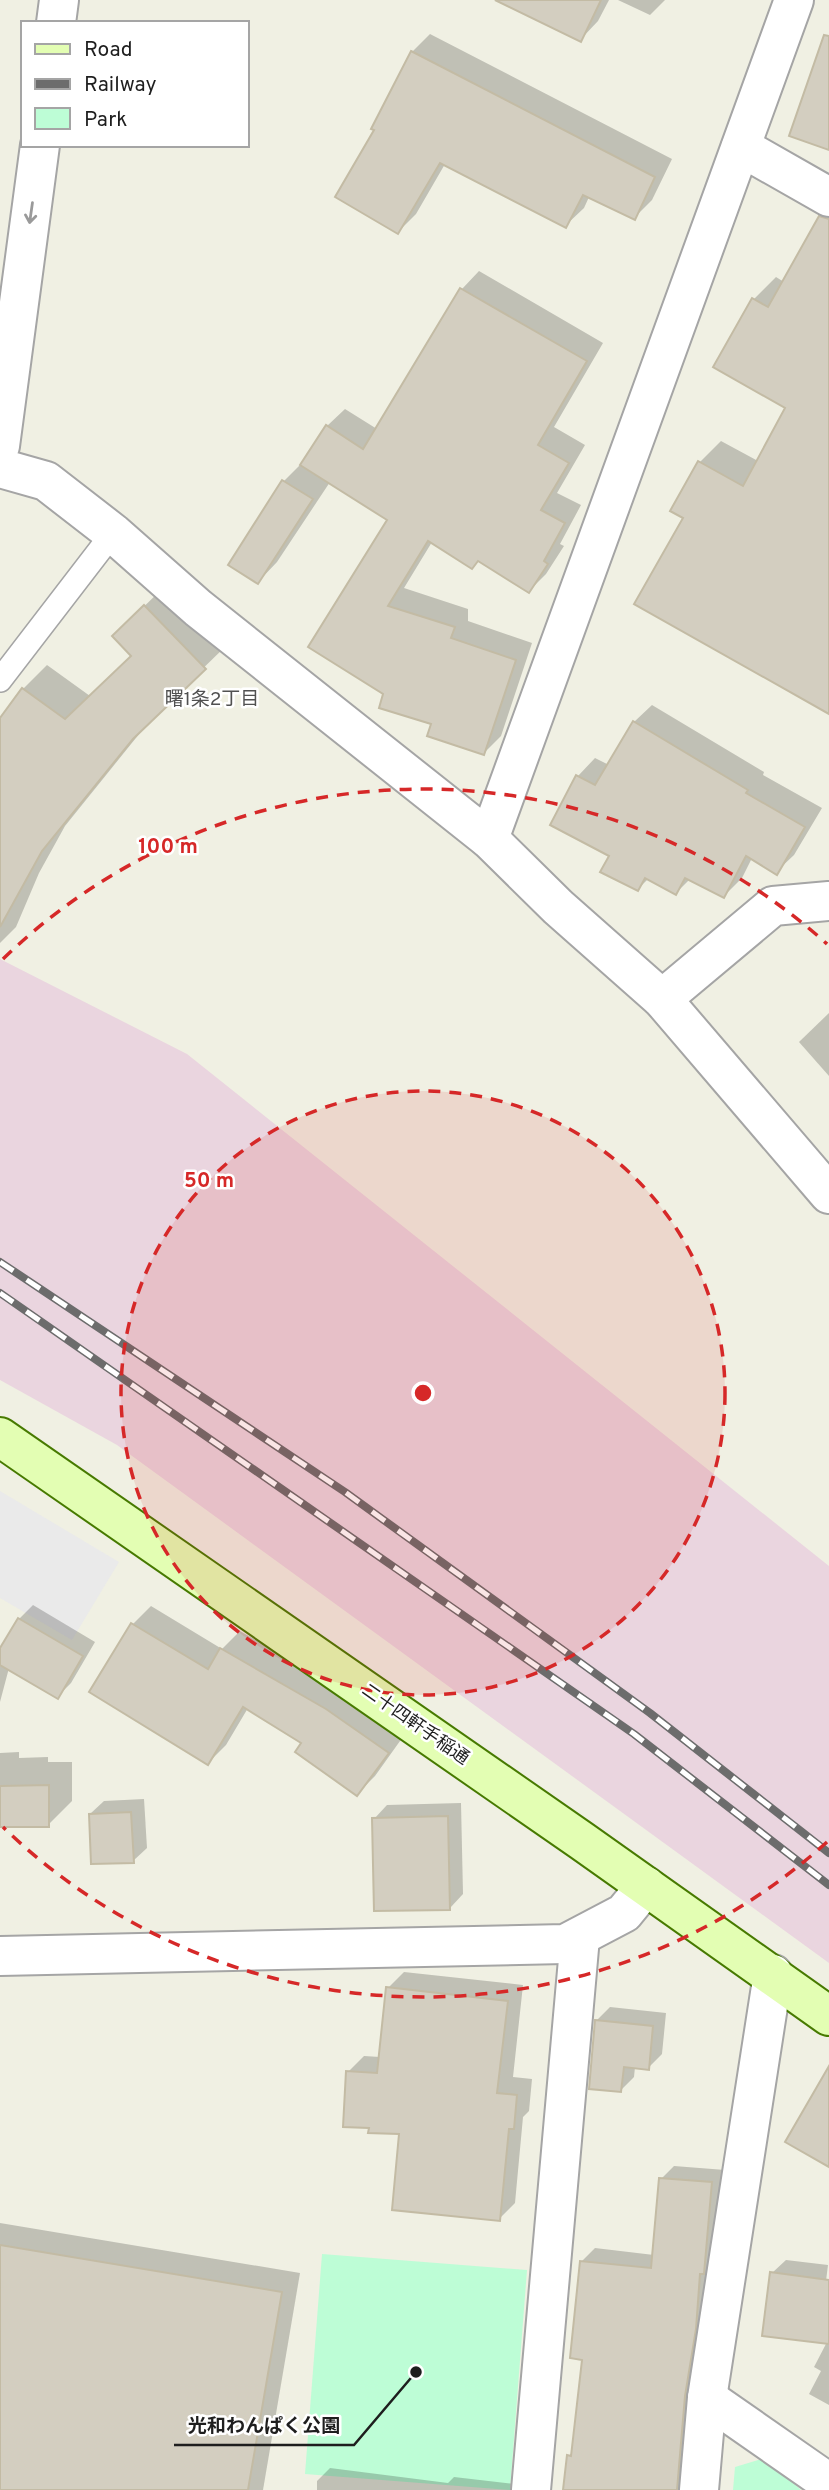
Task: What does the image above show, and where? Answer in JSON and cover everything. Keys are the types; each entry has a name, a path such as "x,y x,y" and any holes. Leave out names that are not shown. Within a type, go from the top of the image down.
{"street":[{"path":"56,21 59,0"},
{"path":"489,839 794,0"},
{"path":"0,446 40,147"},
{"path":"741,147 829,197"},
{"path":"0,468 46,481 113,533 198,608 489,839 558,907 662,999 829,1194"},
{"path":"662,999 773,906 829,901"},
{"name":"二十四軒手稲通","path":"0,1437 773,1974 829,2016"},
{"path":"0,1956 565,1944 624,1913 646,1886"},
{"path":"531,2490 580,1937"},
{"path":"699,2490 708,2398 773,1974"},
{"path":"708,2398 829,2483"}],"lane":[{"path":"0,680 113,533"}],"shaded area":[{"path":"0,959 187,1054 829,1566 829,1963 117,1445 0,1380"},
{"path":"0,1491 119,1562 72,1640 0,1598"}],"green space":[{"path":"322,2254 527,2270 510,2490 305,2474"},
{"path":"765,2458 801,2490 733,2490 735,2467"}],"building":[{"path":"495,0 601,0 581,42"},
{"path":"824,35 829,36 829,150 789,136"},
{"path":"411,51 655,177 635,220 583,195 566,228 440,163 398,234 335,197 374,130 371,129"},
{"path":"819,216 829,219 829,714 634,604 683,518 670,511 698,461 743,486 785,408 713,367 752,298 768,307"},
{"path":"460,288 587,361 538,445 569,463 541,510 565,523 544,561 548,564 529,593 478,561 472,569 428,541 388,606 455,627 451,638 516,660 484,755 427,736 431,724 379,708 383,694 308,647 387,520 300,465 326,425 363,449"},
{"path":"282,480 313,499 258,584 228,565"},
{"path":"144,605 206,669 133,739 42,851 0,927 0,718 22,688 65,719 131,656 112,636"},
{"path":"633,721 805,827 777,875 746,856 724,898 685,878 676,895 645,878 638,891 600,872 609,856 550,825 576,775 595,785"},
{"path":"18,1618 83,1656 58,1699 0,1665 0,1648"},
{"path":"131,1623 208,1669 220,1648 326,1709 389,1753 357,1796 295,1752 301,1743 243,1707 208,1765 89,1692"},
{"path":"49,1785 49,1827 0,1827 0,1786"},
{"path":"131,1812 134,1863 91,1864 89,1814"},
{"path":"448,1816 450,1910 374,1911 372,1818"},
{"path":"386,1987 508,2001 497,2093 517,2095 514,2129 509,2129 500,2221 392,2210 399,2134 368,2133 369,2128 343,2127 346,2071 377,2073"},
{"path":"595,2020 653,2026 649,2070 624,2067 621,2092 589,2089"},
{"path":"829,2066 829,2167 785,2142"},
{"path":"659,2178 712,2182 704,2274 700,2274 696,2329 685,2396 677,2490 563,2490 567,2455 571,2456 582,2360 570,2358 580,2261 651,2268"},
{"path":"0,2245 282,2292 248,2490 0,2490"},
{"path":"770,2272 829,2280 829,2344 762,2336"}],"railway":[{"path":"0,1262 345,1492 650,1713 829,1853"},
{"path":"0,1293 634,1734 829,1885"}],"place":[{"name":"光和わんぱく公園","path":"416,2372"}],"district":[{"name":"曙1条2丁目","path":"212,700"}]}
